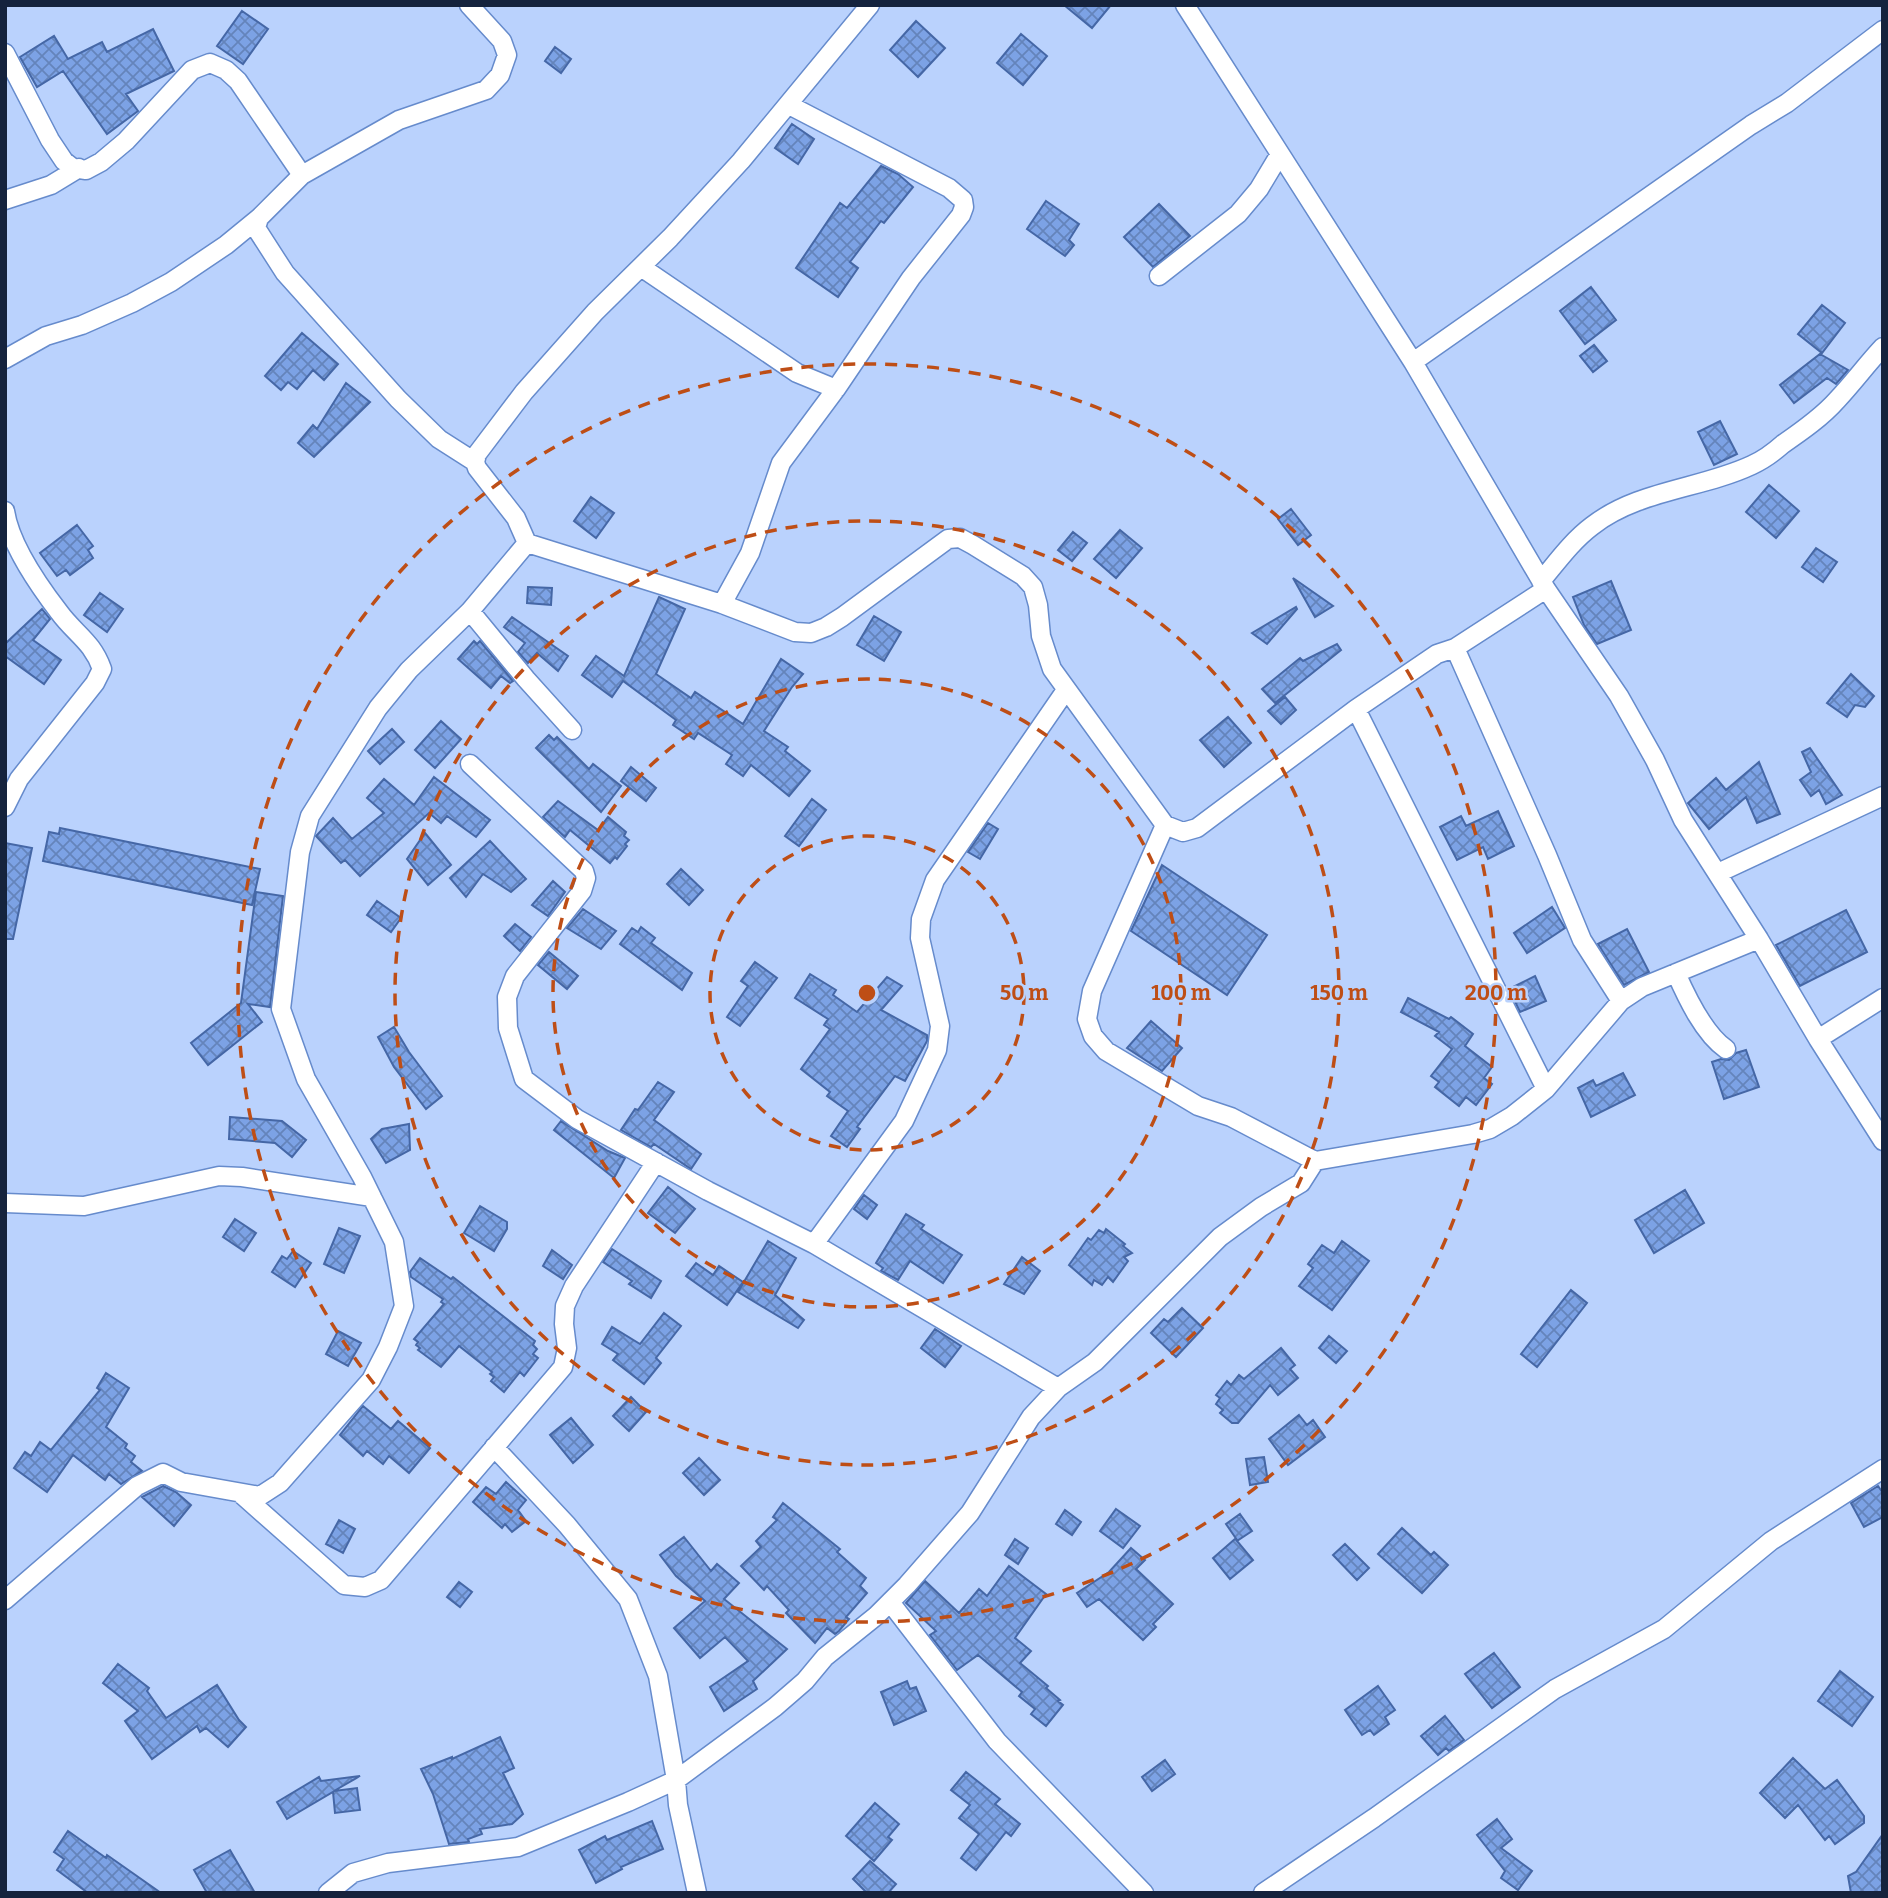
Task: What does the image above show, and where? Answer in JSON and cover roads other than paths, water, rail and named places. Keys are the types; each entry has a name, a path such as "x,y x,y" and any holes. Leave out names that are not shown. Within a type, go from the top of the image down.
{"street":[{"path":"5,359 46,336 82,325 171,282 226,245 259,218 302,175 399,120 486,90 500,75 508,55 502,41 469,5"},
{"path":"475,462 477,454 524,392 595,312 732,170 870,5"},
{"path":"1185,5 1413,362 1543,585 1619,696 1655,760 1683,820 1883,1141"},
{"path":"1413,362 1787,103 1883,30"},
{"path":"5,53 50,140 64,161 79,169 86,170 101,162 125,141 191,69 210,63 226,70 237,81 302,175"},
{"path":"722,604 750,553 781,463 836,389 911,278 956,224 964,207 962,200 950,188 789,105"},
{"path":"1159,276 1238,214 1259,189 1280,154"},
{"path":"5,201 51,185 79,169"},
{"path":"259,218 256,228 285,273 398,399 439,439 475,462 516,518 527,543 722,604 795,632 811,633 826,627 948,539 960,538 1023,576 1033,587 1041,636 1052,669 1165,825 1182,832 1197,828 1356,709 1437,654 1455,648 1543,585 1575,541 1593,524 1646,498 1754,464 1776,450 1836,402 1883,347"},
{"path":"641,267 797,373 836,389"},
{"path":"5,511 7,522 26,562 60,613 96,652 102,669 95,683 19,779 5,807"},
{"path":"5,1600 137,1486 163,1473 181,1482 260,1496 279,1483 371,1380 388,1347 404,1306 394,1242 306,1079 281,1009 300,852 310,816 379,708 409,670 470,611 527,543"},
{"path":"470,611 572,730"},
{"path":"1455,648 1582,940 1621,1001"},
{"path":"814,1244 904,1121 937,1050 940,1026 920,938 923,910 935,880 1066,690"},
{"path":"1356,709 1546,1089"},
{"path":"470,764 584,871 586,878 582,891 515,976 507,997 508,1028 524,1079 577,1119 708,1191 814,1244 1058,1388"},
{"path":"1718,873 1883,796"},
{"path":"1165,825 1092,991 1087,1019 1093,1036 1106,1051 1199,1106 1231,1117 1315,1161 1473,1135 1490,1129 1512,1116 1546,1089 1621,1001 1642,987 1759,939"},
{"path":"1676,973 1710,1035 1726,1049"},
{"path":"1818,1039 1883,998"},
{"path":"240,1493 344,1585 365,1587 382,1580 563,1367 567,1348 565,1306 574,1286 656,1161"},
{"path":"328,1893 353,1873 387,1863 518,1847 628,1802 676,1780 775,1707 805,1681 825,1657 890,1602 970,1513 1031,1417 1058,1388 1095,1362 1220,1237 1261,1207 1301,1183 1315,1161"},
{"path":"5,1203 84,1206 219,1176 242,1177 372,1197"},
{"path":"494,1447 567,1525 628,1599 658,1676 678,1805 697,1893"},
{"path":"1263,1893 1555,1689 1664,1629 1771,1541 1883,1469"},
{"path":"890,1602 997,1741 1144,1893"}]}
